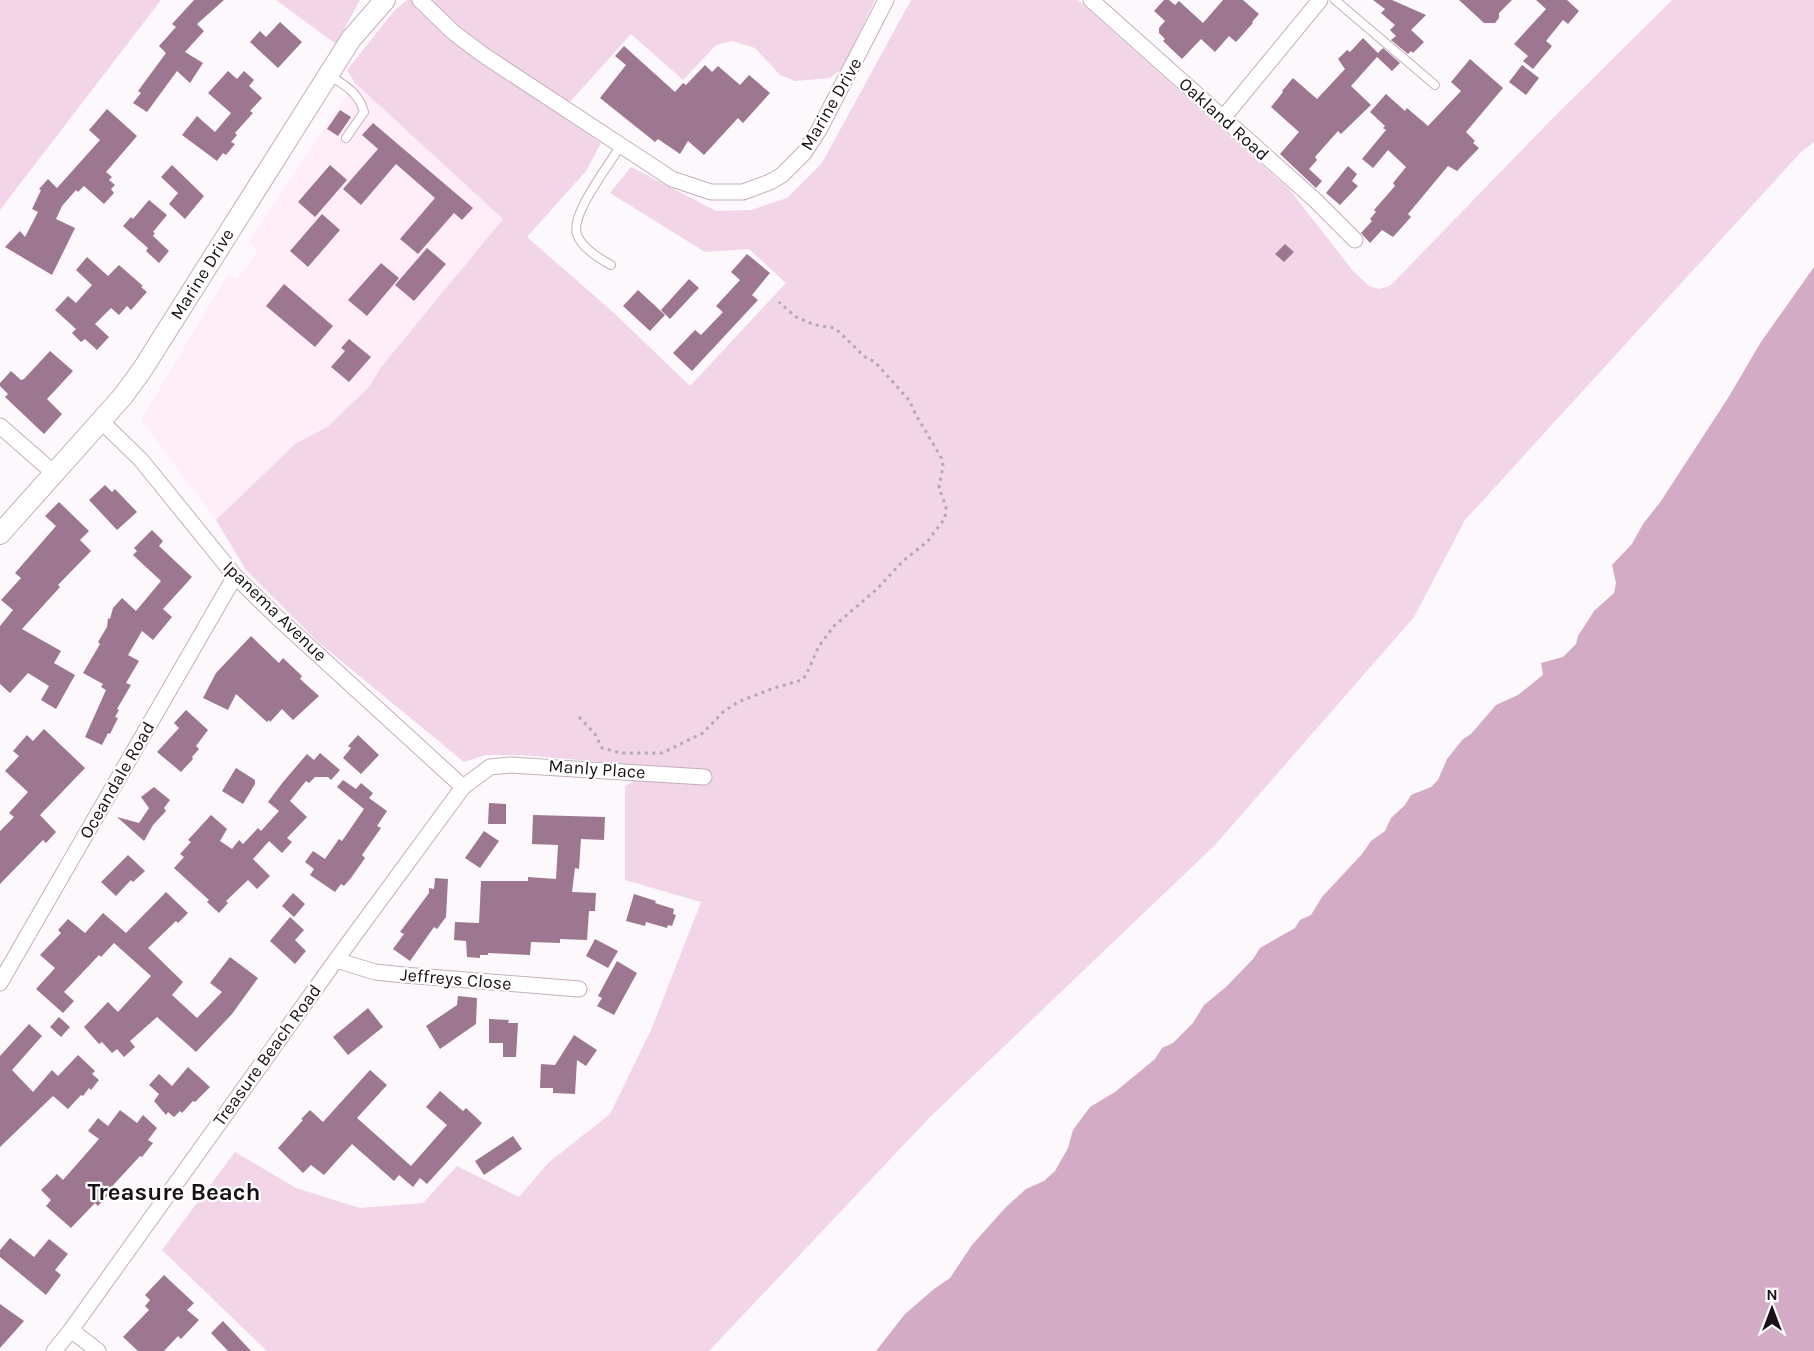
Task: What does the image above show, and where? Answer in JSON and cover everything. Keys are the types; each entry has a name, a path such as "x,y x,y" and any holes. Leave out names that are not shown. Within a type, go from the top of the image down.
{"street":[{"name":"Marine Drive","path":"0,534 101,421 142,370 328,74 351,39 385,0"},
{"name":"Marine Drive","path":"420,0 453,32 482,54 672,179 711,192 743,192 770,182 782,175 804,153 819,130 886,0"},
{"name":"Oakland Road","path":"1091,0 1315,200 1355,240"},
{"path":"1223,118 1320,0"},
{"name":"Ipanema Avenue","path":"101,421 141,460 235,576 463,787"},
{"path":"0,426 55,474"},
{"name":"Oceandale Road","path":"0,983 235,576"},
{"name":"Manly Place","path":"490,767 520,765 704,777"},
{"name":"Treasure Beach Road","path":"54,1351 463,787 490,767"},
{"name":"Jeffreys Close","path":"336,960 375,972 579,989"},
{"path":"71,1330 98,1351"}],"lane":[{"path":"1335,0 1435,85"},
{"path":"328,74 350,89 361,100 364,112 346,138"},
{"path":"611,265 582,242 576,233 576,227 579,211 621,145"}],"path":[{"path":"579,717 595,734 602,748 621,753 662,753 703,733 723,712 738,702 774,687 802,680 819,646 834,626 877,589 903,561 927,542 945,518 946,507 939,488 942,459 915,415 909,400 875,362 865,357 835,328 815,325 796,316 779,302"}],"shaded area":[{"path":"0,0 161,0 0,210"},
{"path":"276,0 360,0 336,44"},
{"path":"407,0 875,0 843,68 830,78 795,81 780,75 755,48 732,41 716,45 683,80 631,34 559,114 601,143 586,171 527,237 613,312 690,386 786,283 749,249 705,252 610,193 631,167 716,211 751,210 787,198 822,163 911,0 1078,0 1289,189 1353,271 1369,286 1379,289 1390,286 1550,121 1672,0 1814,0 1814,142 1800,153 1465,520 1414,617 1215,845 930,1117 709,1351 267,1351 162,1250 235,1152 296,1188 360,1208 423,1203 457,1166 519,1197 548,1163 610,1114 651,1030 701,902 625,880 625,786 661,767 521,755 486,755 464,762 317,641 246,570 216,520 295,444 327,427 369,387 382,366 503,219 355,83 347,70 394,11"},
{"path":"355,83 504,219 382,366 369,387 327,427 295,444 216,520 141,420 228,274 237,280 258,251 249,242"},
{"path":"1814,267 1814,1351 876,1351 905,1314 950,1278 972,1245 1006,1207 1026,1189 1044,1181 1055,1171 1068,1148 1073,1130 1090,1107 1115,1092 1155,1059 1162,1048 1173,1043 1193,1023 1204,1005 1226,987 1253,959 1260,948 1295,928 1300,920 1311,915 1322,897 1371,841 1385,831 1391,818 1405,805 1411,795 1431,787 1438,780 1447,759 1496,705 1518,695 1543,675 1541,663 1563,657 1576,644 1578,636 1594,611 1614,593 1616,583 1612,565 1632,544 1728,398 1761,342"}],"building":[{"path":"194,0 224,0 197,24 204,31 185,52 203,63 190,83 177,71 147,112 133,103 141,93 138,91 166,53 159,46 176,27 172,24"},
{"path":"1164,0 1169,0 1175,5 1179,1 1203,23 1223,0 1243,0 1259,14 1236,42 1229,36 1215,52 1201,39 1182,59 1163,41 1165,39 1159,33 1159,28 1165,21 1154,11"},
{"path":"1373,0 1392,0 1426,15 1411,30 1424,42 1413,53 1411,51 1408,54 1391,40 1396,36 1390,30 1395,25 1381,13 1385,9"},
{"path":"1459,0 1512,0 1499,13 1499,18 1495,23 1484,23"},
{"path":"1536,0 1567,0 1579,11 1568,24 1563,20 1546,41 1552,46 1533,69 1523,61 1528,56 1514,44 1546,9"},
{"path":"280,22 302,42 278,68 250,42 260,31 266,37"},
{"path":"1363,38 1378,53 1383,48 1400,63 1392,71 1377,57 1351,86 1371,105 1341,134 1338,131 1315,157 1317,160 1309,169 1322,181 1316,188 1280,154 1299,132 1271,107 1293,78 1317,99 1345,69 1338,59 1347,50 1350,52"},
{"path":"624,46 675,92 683,83 686,85 705,65 712,72 718,66 740,85 749,75 770,93 743,123 738,118 704,155 688,141 680,154 658,139 655,142 600,98 626,65 615,56"},
{"path":"1470,59 1503,88 1466,132 1479,148 1457,171 1448,166 1408,214 1411,217 1393,237 1382,230 1370,243 1361,233 1372,221 1370,219 1376,212 1374,210 1395,186 1393,183 1406,167 1388,150 1373,168 1362,159 1386,130 1383,128 1385,126 1370,112 1386,94 1405,111 1407,108 1428,126 1461,91 1451,82"},
{"path":"1522,65 1539,78 1526,95 1509,82"},
{"path":"228,71 237,79 244,71 254,80 249,86 262,98 250,111 253,113 235,133 237,135 231,142 235,144 226,155 223,153 217,161 182,135 197,116 215,132 231,113 208,93"},
{"path":"107,109 137,136 106,172 112,177 109,180 115,185 111,189 114,193 104,204 84,186 78,192 76,190 62,206 56,219 75,228 52,275 5,247 20,231 25,237 38,212 32,209 41,190 39,189 48,179 57,188 100,140 89,130"},
{"path":"340,110 351,117 338,136 327,129"},
{"path":"373,123 473,208 462,220 454,213 418,254 400,239 435,198 396,164 361,205 343,189 378,149 362,135"},
{"path":"172,165 204,196 185,219 169,204 178,193 161,177"},
{"path":"330,165 347,180 315,217 298,202"},
{"path":"1348,166 1357,174 1352,181 1358,186 1340,205 1326,193"},
{"path":"149,200 167,215 153,232 155,233 153,236 169,251 159,263 146,251 148,248 123,226 131,217 133,219"},
{"path":"322,214 340,230 308,267 290,251"},
{"path":"1285,244 1294,252 1284,262 1275,254"},
{"path":"427,248 446,264 414,301 395,285"},
{"path":"747,254 770,273 752,295 758,300 692,371 673,353 695,330 701,335 723,312 716,306 740,280 731,272"},
{"path":"87,257 108,276 119,265 147,292 131,310 127,306 119,315 111,308 95,324 109,337 97,350 85,339 81,342 72,333 76,329 55,310 68,296 76,303 92,285 76,270"},
{"path":"381,263 399,278 367,316 348,300"},
{"path":"689,279 699,288 670,319 661,310"},
{"path":"284,284 333,326 315,347 266,306"},
{"path":"638,290 665,315 650,331 623,306"},
{"path":"349,339 371,357 349,382 331,367 345,351 341,348"},
{"path":"50,351 73,371 47,399 62,414 44,434 5,397 8,394 0,383 11,371 21,380 24,379"},
{"path":"105,485 112,492 115,489 137,512 117,530 89,500"},
{"path":"59,502 89,531 80,540 91,551 58,585 60,587 22,629 61,651 54,663 75,675 56,709 41,700 49,686 28,673 10,693 0,684 0,626 13,610 1,600 21,578 15,573 56,526 45,516"},
{"path":"152,530 163,541 159,546 192,577 163,609 172,617 153,640 142,631 128,655 139,661 126,683 131,685 117,709 119,710 115,717 118,718 102,745 85,737 106,690 101,687 103,684 83,673 100,644 98,642 107,627 113,608 122,598 136,611 161,581 133,555 137,551 134,548"},
{"path":"251,636 279,663 283,658 302,676 300,679 319,696 293,720 282,709 270,722 269,720 267,722 236,694 228,710 203,698 216,673"},
{"path":"186,710 208,730 196,746 199,749 192,757 193,759 181,772 157,752 179,728 174,723"},
{"path":"44,729 85,768 40,815 56,832 46,843 43,840 0,884 0,831 14,817 9,813 28,792 5,771 19,756 13,751 27,735 33,741"},
{"path":"358,735 379,755 361,774 343,758 351,748 348,746"},
{"path":"320,753 340,770 331,780 328,777 315,777 309,783 306,781 290,801 307,817 287,838 292,842 282,853 269,841 253,859 270,876 257,889 248,880 226,901 228,903 219,913 207,902 209,900 174,868 184,857 180,854 191,842 188,840 211,815 227,829 220,841 232,849 239,840 243,844 258,828 261,831 279,811 268,802 283,782 307,754 314,760"},
{"path":"236,768 255,780 243,804 222,791"},
{"path":"343,780 356,789 361,783 373,793 369,798 387,811 377,826 381,828 362,855 365,858 344,886 341,884 335,892 310,875 314,869 305,862 313,851 325,859 339,839 342,841 364,809 337,787"},
{"path":"154,787 170,800 164,808 166,811 153,825 144,841 117,817 139,823 149,808 141,797"},
{"path":"489,803 506,804 506,824 488,824"},
{"path":"533,815 605,817 604,840 581,839 579,869 575,868 572,892 596,893 595,911 589,911 587,940 560,939 560,943 531,942 530,955 488,953 488,955 480,955 480,958 467,957 466,941 454,940 455,922 479,923 481,881 528,881 528,877 556,879 558,845 532,844"},
{"path":"484,831 499,841 480,868 465,858"},
{"path":"128,855 145,871 133,882 131,880 116,896 101,882"},
{"path":"435,878 448,879 446,917 437,929 434,927 410,961 393,949 404,934 400,932 429,893 429,888 434,889"},
{"path":"166,892 188,913 178,923 176,921 148,948 183,982 172,995 197,1018 222,992 210,983 230,957 258,978 232,1014 196,1052 157,1017 130,1041 135,1047 124,1057 117,1049 112,1053 102,1042 99,1044 84,1027 108,1002 118,1012 151,976 114,943 101,957 99,955 64,992 74,1001 63,1013 36,989 55,968 40,955 61,933 58,930 68,919 85,933 103,913 126,933"},
{"path":"293,893 305,904 294,917 282,906"},
{"path":"634,894 674,909 673,914 676,915 672,926 668,925 667,928 646,922 645,926 626,921"},
{"path":"290,917 304,930 295,940 306,951 295,964 270,941"},
{"path":"595,939 618,951 608,968 586,956"},
{"path":"617,961 637,973 614,1015 597,1006 602,998 598,996"},
{"path":"458,996 477,998 476,1024 440,1049 426,1026 457,1005"},
{"path":"368,1008 383,1027 348,1055 333,1037"},
{"path":"59,1017 70,1027 61,1037 50,1027"},
{"path":"489,1019 518,1023 516,1057 503,1057 503,1043 489,1043"},
{"path":"29,1024 42,1036 12,1070 33,1092 52,1070 58,1076 78,1055 95,1071 92,1074 99,1080 91,1090 89,1088 68,1109 53,1096 0,1147 0,1056"},
{"path":"574,1035 597,1050 586,1066 577,1060 575,1094 553,1093 553,1088 540,1088 541,1064 555,1065"},
{"path":"188,1067 210,1087 182,1113 180,1111 174,1117 168,1112 166,1115 154,1101 159,1094 149,1085 159,1074 172,1086"},
{"path":"370,1070 387,1085 357,1118 411,1166 447,1125 426,1107 440,1091 463,1111 466,1108 482,1123 427,1184 420,1178 413,1187 399,1175 394,1181 352,1144 324,1175 311,1165 303,1173 278,1148 310,1110 323,1122"},
{"path":"120,1110 137,1123 143,1115 157,1128 148,1140 153,1143 106,1193 108,1195 98,1206 95,1203 71,1228 46,1206 51,1200 41,1190 57,1174 63,1180 99,1139 88,1131 98,1118 108,1126"},
{"path":"513,1136 522,1149 484,1175 475,1161"},
{"path":"10,1238 34,1257 49,1239 68,1254 55,1270 61,1275 46,1295 0,1257 0,1250"},
{"path":"164,1275 194,1303 187,1310 199,1320 181,1339 178,1336 164,1351 138,1351 123,1337 149,1310 145,1306 150,1300 145,1295"},
{"path":"0,1304 24,1321 0,1348"},
{"path":"223,1321 251,1351 228,1351 211,1333"}],"district":[{"name":"Treasure Beach","path":"174,1192"}]}
